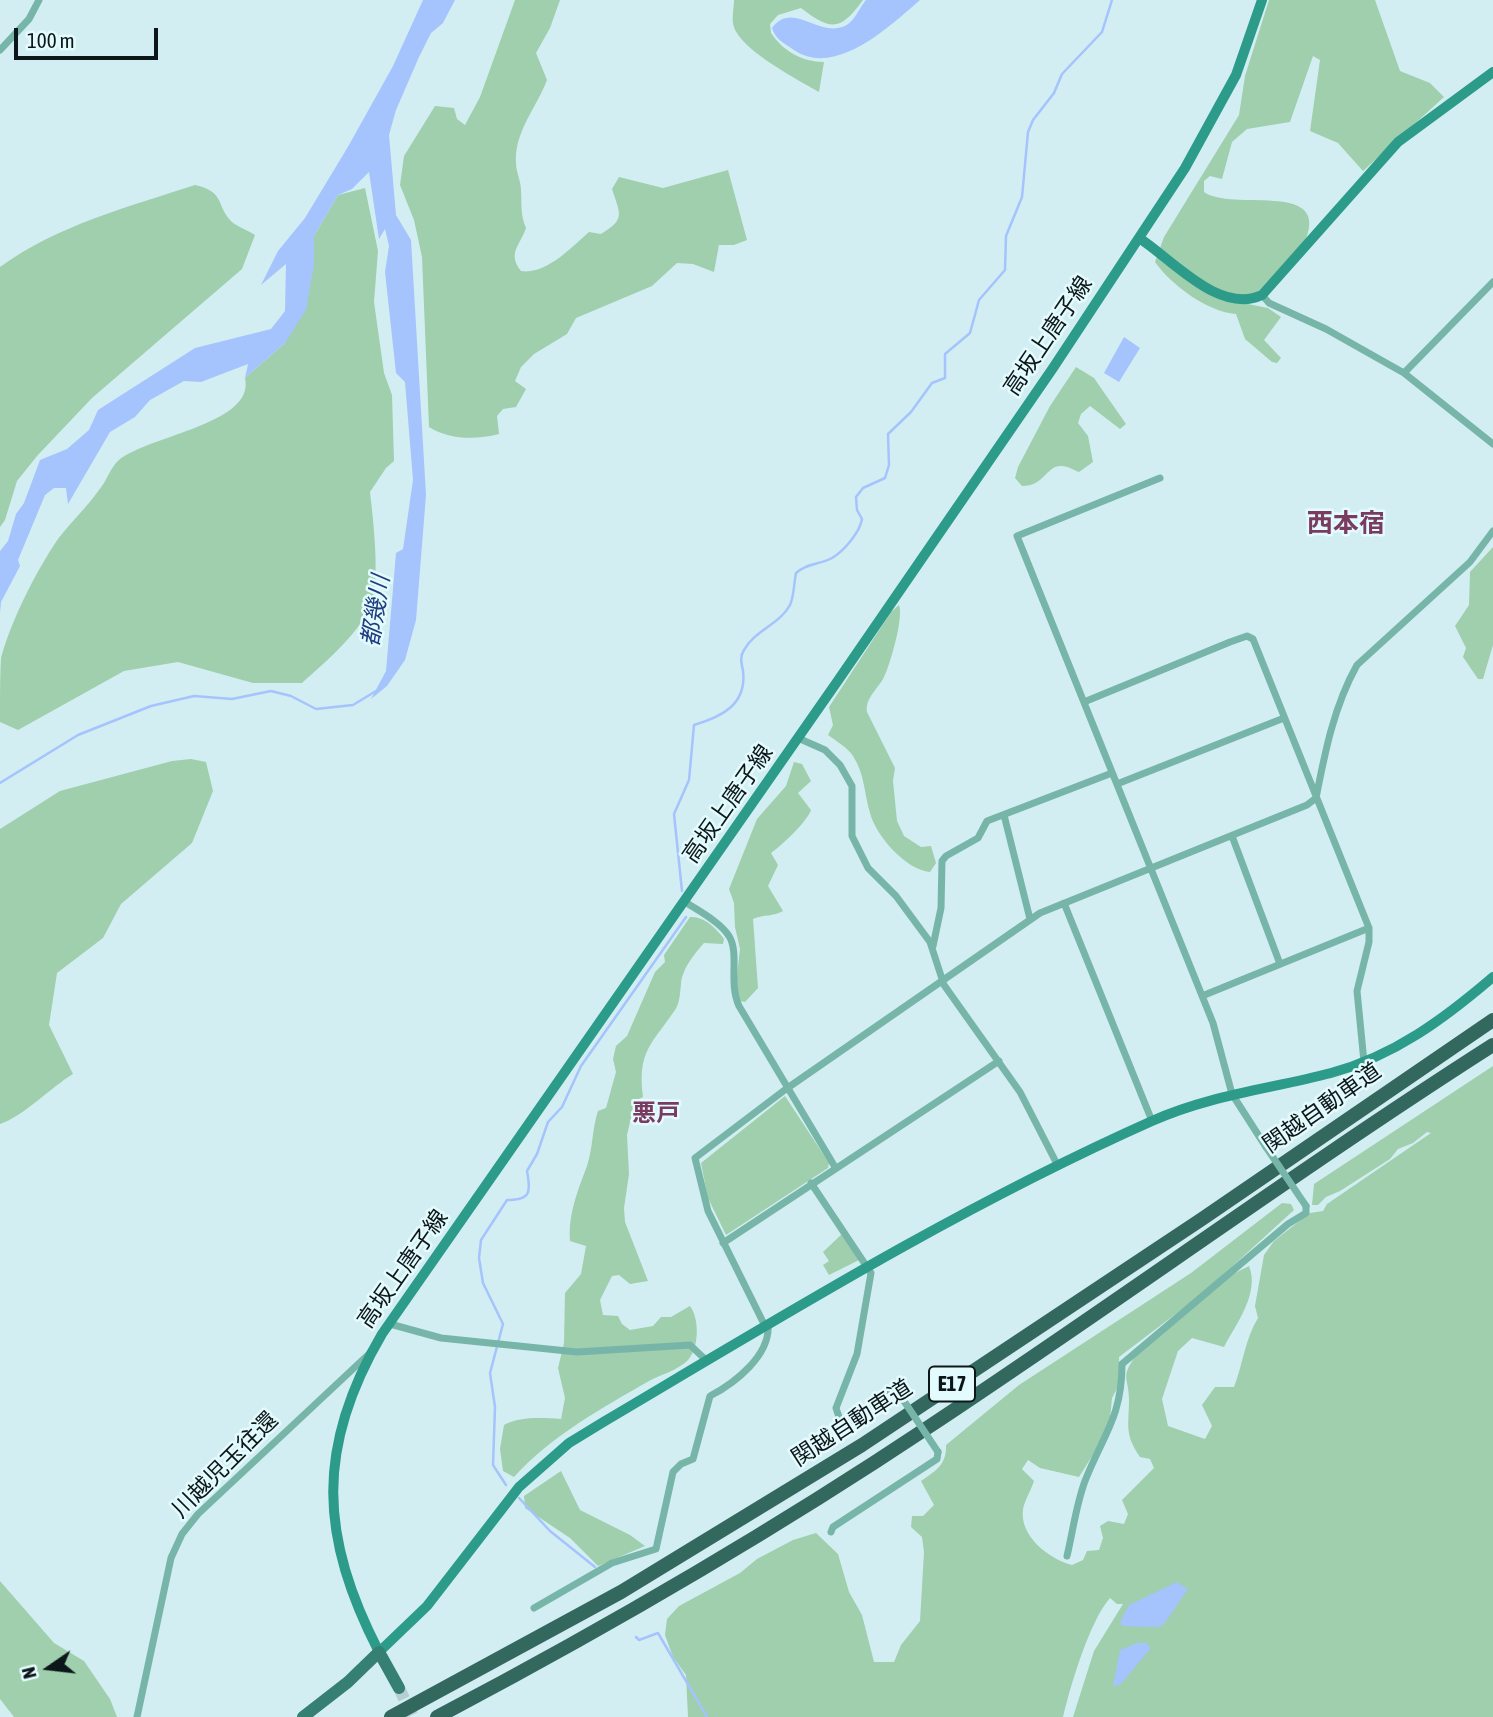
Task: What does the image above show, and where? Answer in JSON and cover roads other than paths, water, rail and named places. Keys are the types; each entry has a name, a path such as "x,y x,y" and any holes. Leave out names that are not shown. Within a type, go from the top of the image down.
{"highway":[{"name":"関越自動車道","path":"391,1717 621,1592 862,1445 1202,1219 1493,1020"},
{"name":"関越自動車道","path":"437,1717 636,1609 929,1427 1389,1112 1493,1045"}],"main road":[{"name":"高坂上唐子線","path":"379,1652 343,1568 333,1496 337,1447 346,1410 372,1352 1053,368 1139,238 1220,110 1246,50 1262,0"},
{"path":"1139,238 1222,296 1242,299 1262,295 1398,142 1493,72"},
{"path":"303,1717 348,1682 427,1606 501,1508 569,1443 766,1325 997,1195 1152,1121 1232,1094 1331,1073 1399,1047 1493,977"},
{"path":"379,1652 399,1688"}],"street":[{"path":"0,50 29,19 39,0"},
{"path":"1404,373 1493,282"},
{"path":"1262,295 1269,303 1326,329 1404,373 1493,444"},
{"path":"1067,1556 1085,1481 1112,1425 1122,1393 1122,1364 1288,1224 1306,1213 1306,1206 1232,1094 1223,1053 1202,996 1017,536 1160,478"},
{"path":"534,1608 612,1563 656,1549 673,1472 681,1464 694,1460 710,1396 741,1376 763,1349 769,1334 704,1200 695,1158 786,1089 1030,919 1307,805 1316,798 1330,731 1347,682 1357,665 1470,562 1493,531"},
{"path":"1084,702 1247,636 1253,639 1368,928 1369,942 1357,991 1364,1062"},
{"path":"1117,784 1284,718"},
{"path":"798,738 825,750 840,765 852,786 850,829 868,868 896,896 933,946 942,980 1020,1093 1058,1166"},
{"path":"933,946 941,908 942,861 957,848 978,838 987,821 1112,773"},
{"path":"1004,815 1030,919"},
{"path":"1232,836 1280,964"},
{"path":"685,902 724,929 730,938 734,948 733,993 786,1089 835,1167"},
{"path":"1064,903 1152,1121"},
{"path":"1202,996 1368,928"},
{"path":"723,1242 999,1061"},
{"path":"811,1183 869,1266 872,1281 857,1354 836,1408 840,1420 852,1421"},
{"path":"390,1324 441,1338 577,1352 690,1345 706,1360"},
{"name":"川越児玉往還","path":"137,1717 171,1558 182,1534 198,1514 372,1352"},
{"path":"831,1532 833,1527 937,1459 938,1452 896,1389 888,1389 863,1413"}],"water":[{"path":"423,0 455,0 443,23 431,33 419,57 396,110 389,135 396,215 411,240 426,495 416,620 405,660 387,686 371,699 386,671 396,553 403,549 413,480 405,382 396,373 385,272 389,246 385,229 379,239 369,172 352,189 338,195 314,236 314,264 306,310 285,343 245,378 248,364 201,382 184,381 150,400 135,417 110,432 68,504 66,488 54,488 45,495 18,560 20,566 1,602 0,613 0,551 8,541 16,514 24,503 40,460 67,449 89,430 98,410 195,348 271,329 285,311 286,264 261,285 278,251 305,218 349,145 393,66"},
{"path":"866,0 920,0 861,46 827,58 810,57 794,50 773,32 772,28 780,20 788,18 797,18 825,27 845,26"},
{"path":"1124,337 1140,348 1119,382 1104,373"},
{"path":"1177,1582 1188,1589 1164,1624 1158,1627 1122,1626 1120,1622 1129,1605"},
{"path":"1137,1643 1146,1643 1151,1648 1120,1685 1113,1686 1120,1650"}],"waterway":[{"path":"682,891 674,814 689,780 694,725 714,718 736,701 743,683 742,653 748,643 786,612 793,594 796,573 804,567 837,555 858,530 862,519 857,510 856,497 863,488 885,478 889,465 888,434 911,412 932,383 945,378 945,354 970,333 979,300 1005,270 1006,236 1022,197 1028,132 1033,120 1054,93 1062,74 1102,32 1112,0"},
{"name":"都幾川","path":"0,783 78,735 151,706 194,696 232,699 271,691 291,696 316,709 353,705 376,691"},
{"path":"506,1485 493,1465 495,1407 490,1373 503,1324 483,1283 479,1258 481,1240 507,1200 521,1198 528,1193 527,1171 537,1154 548,1122 562,1107 581,1066 686,917"},
{"path":"519,1498 550,1531 595,1567"},
{"path":"636,1637 639,1640 658,1633 707,1717"}],"tunnel":[{"path":"399,1688 413,1717"}],"district":[{"name":"西本宿","path":"1346,524"},
{"name":"悪戸","path":"656,1113"}]}
